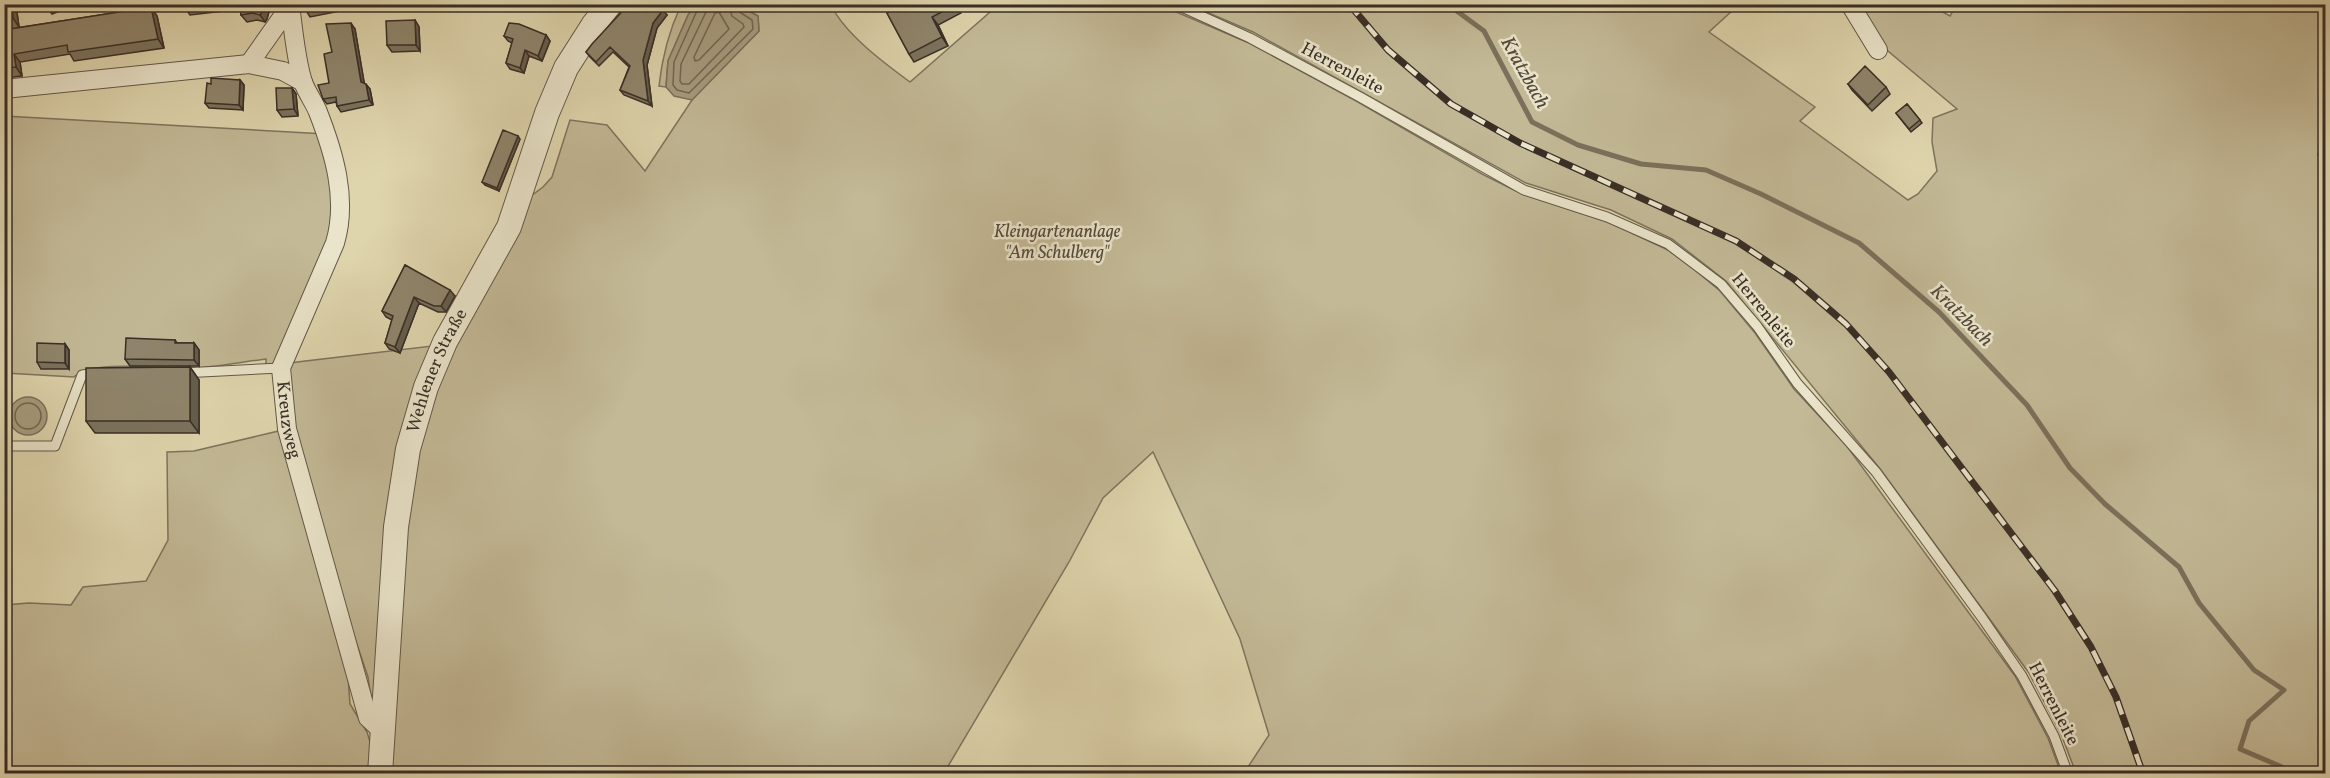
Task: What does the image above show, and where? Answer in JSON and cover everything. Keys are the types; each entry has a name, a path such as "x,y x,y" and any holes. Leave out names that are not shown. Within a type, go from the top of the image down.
{"street":[{"name":"Wehlener Straße","path":"380,774 396,527 408,449 426,387 445,342 509,227 566,68 594,24 610,4"},
{"path":"1850,4 1878,50"},
{"name":"Kreuzweg","path":"290,5 303,82 326,134 339,185 341,207 335,243 281,368 287,429 368,718 382,731"},
{"path":"249,64 290,5"},
{"path":"4,89 249,64 283,71 303,82"}],"lane":[{"name":"Herrenleite","path":"1175,4 1250,38 1524,190 1607,217 1668,244 1721,284 1757,326 1797,383 1876,472 1983,619 2022,676 2054,736 2068,774"},
{"path":"175,373 281,368"},
{"path":"4,446 55,446 82,375 104,372"}],"green space":[{"name":"Kleingartenanlage \"Am Schulberg\"","path":"737,4 831,5 855,37 910,82 990,12 987,5 1160,5 1249,43 1358,102 1482,174 1522,194 1609,222 1668,250 1720,291 1755,333 1794,389 1846,445 2015,676 2048,738 2061,773 1244,773 1269,735 1240,639 1153,452 1103,498 1069,562 944,773 389,774 402,534 416,451 434,387 531,196 552,177 570,120 607,125 645,171 692,100 759,31 758,16"},
{"path":"1957,4 2325,5 2325,773 2076,773 2061,734 2029,673 1881,470 1726,281 1672,239 1611,210 1526,183 1253,32 1190,5 1732,5 1732,11 1709,32 1815,107 1800,121 1908,200 1918,194 1937,171 1932,142 1933,118 1957,109 1882,46 1857,5 1930,5 1950,16"},
{"path":"681,5 695,5 688,15 668,61 666,87 659,86 667,44"},
{"path":"4,116 326,134 341,207 281,368 266,369 266,359 197,368 114,366 84,371 74,377 5,373"},
{"path":"432,346 378,699 371,699 368,677 347,615 293,427 289,363"},
{"path":"283,430 347,662 350,704 367,732 374,755 373,773 5,774 5,605 29,603 71,605 83,587 146,581 168,540 167,452 194,451"}],"water":[{"path":"695,5 737,5 758,16 759,31 692,100 674,96 666,87 668,61 688,15"},
{"path":"28,397 35,398 41,403 46,409 46,423 41,429 35,434 28,435 21,434 15,429 10,423 9,416 10,409 15,403 21,398"}],"building":[{"path":"4,4 11,4 13,18 4,21"},
{"path":"184,4 211,4 185,8"},
{"path":"240,4 264,4 260,15 252,13 241,15"},
{"path":"302,4 325,4 304,9"},
{"path":"629,4 658,4 663,10 653,23 643,60 648,101 620,90 630,66 610,47 596,62 586,52"},
{"path":"904,4 955,5 932,17 942,37 909,54 887,13"},
{"path":"151,7 158,39 68,52 67,45 14,54 16,67 4,68 4,30"},
{"path":"415,20 416,45 387,45 386,21"},
{"path":"351,23 361,82 366,84 369,100 337,106 336,97 323,99 318,85 329,83 324,54 332,52 326,24"},
{"path":"509,23 519,24 546,35 538,56 525,50 520,68 506,63 513,39 504,36"},
{"path":"1865,66 1886,87 1868,105 1848,84"},
{"path":"211,78 240,80 239,105 205,103 207,83 211,84"},
{"path":"276,88 292,88 294,109 277,110"},
{"path":"1907,104 1920,120 1909,129 1896,113"},
{"path":"503,130 518,136 497,188 482,182"},
{"path":"2325,153 2325,185 2318,154"},
{"path":"405,265 450,290 441,306 434,306 414,297 395,347 385,343 393,316 382,311"},
{"path":"126,338 194,343 194,360 125,359"},
{"path":"37,343 65,344 65,363 37,362"},
{"path":"190,367 190,421 86,421 86,368"}],"waterway":[{"name":"Kratzbach","path":"1444,4 1484,31 1532,122 1578,145 1641,164 1706,170 1761,194 1859,243 1939,312 2027,405 2070,468 2105,504 2179,567 2199,603 2254,670 2284,690 2249,721 2240,749 2282,767 2280,774"}],"railway":[{"path":"1349,4 1388,50 1451,104 1520,143 1736,241 1794,279 1846,324 1889,372 2055,591 2091,647 2116,697 2143,774"}]}
